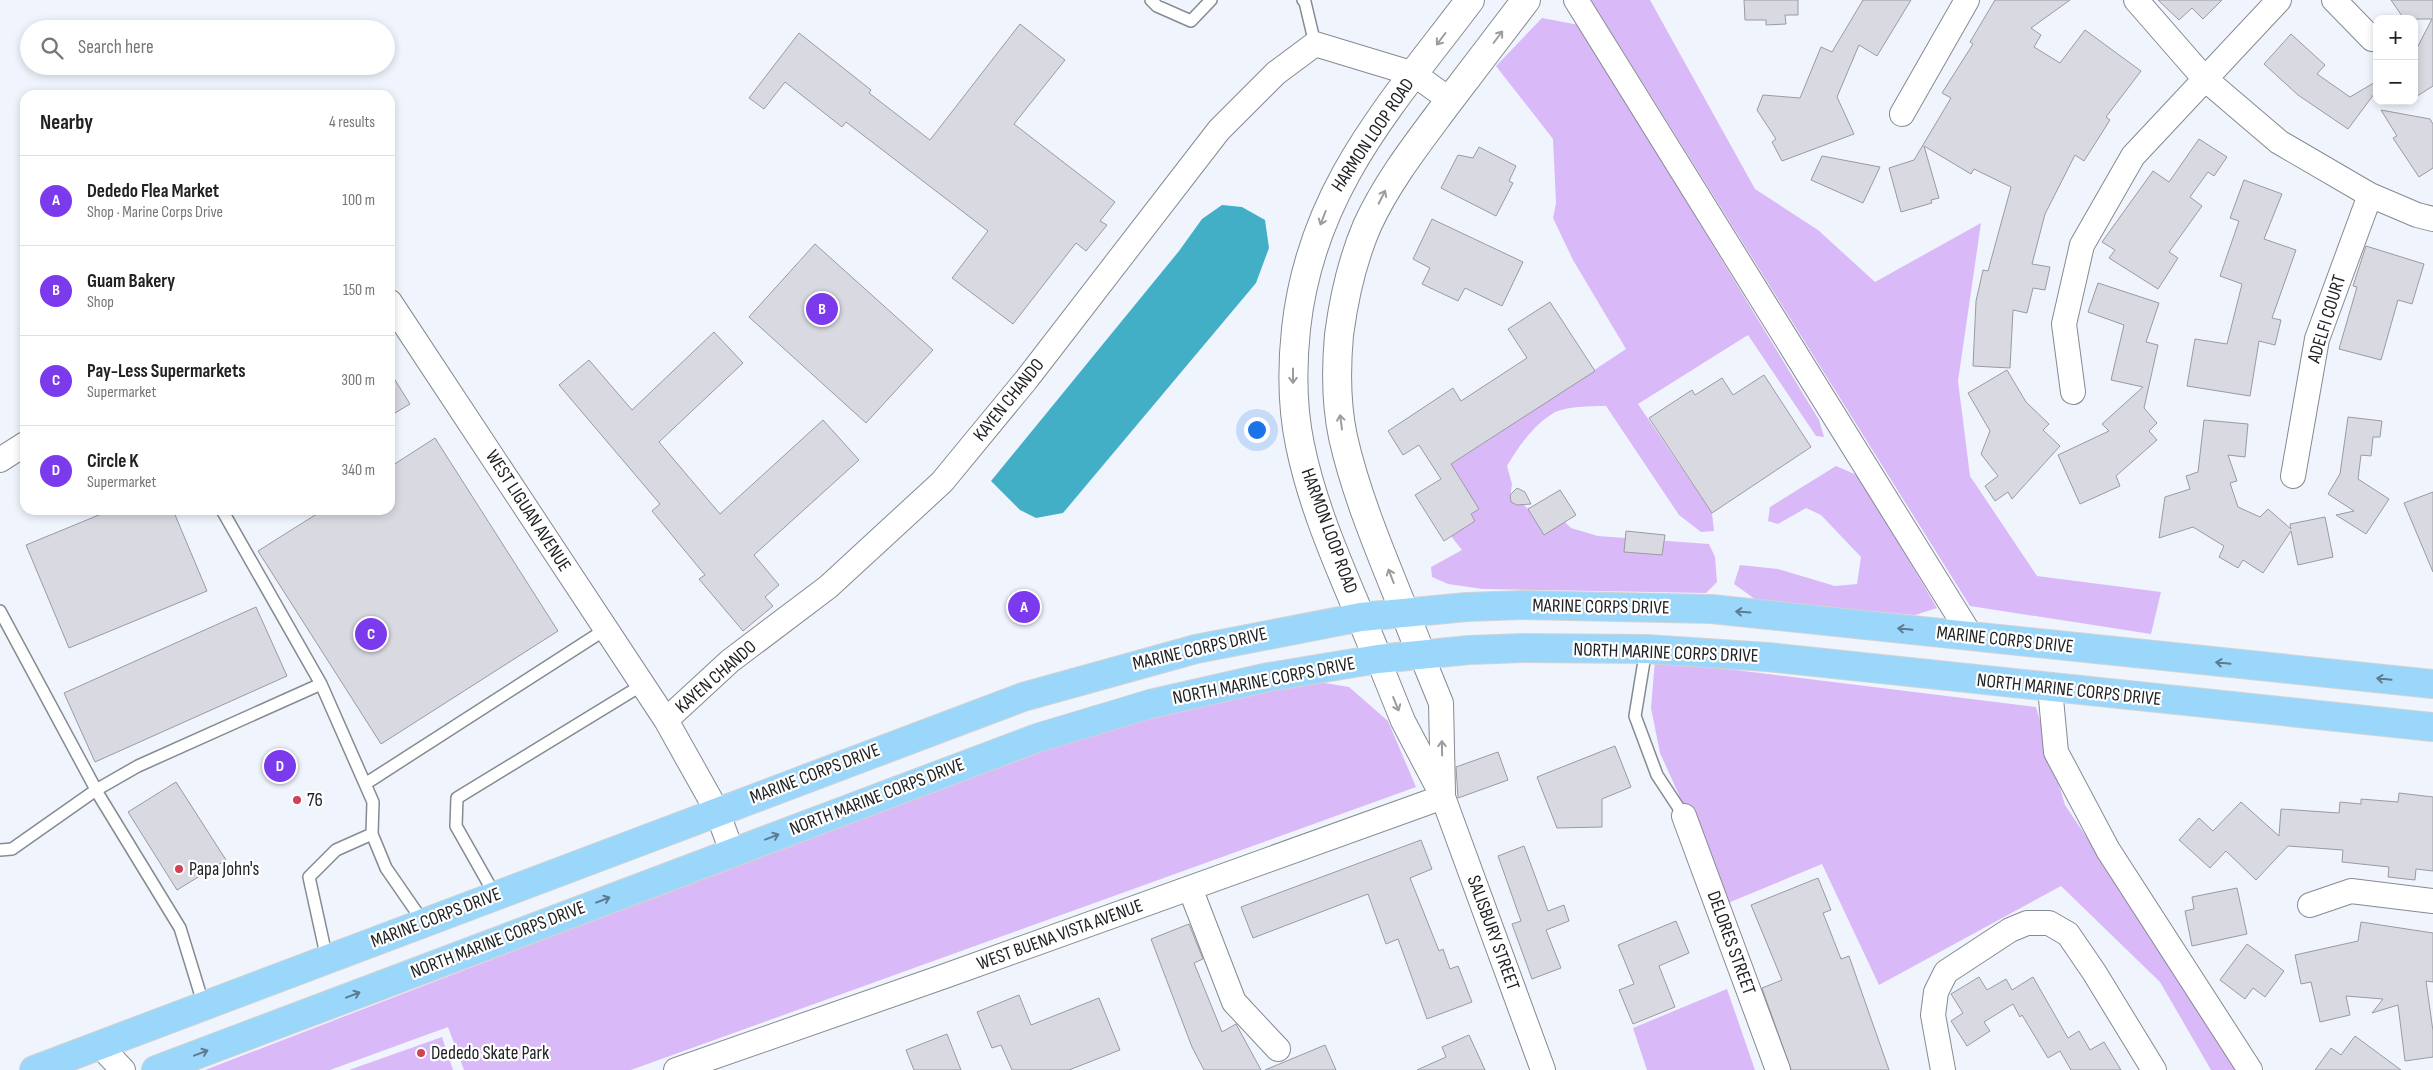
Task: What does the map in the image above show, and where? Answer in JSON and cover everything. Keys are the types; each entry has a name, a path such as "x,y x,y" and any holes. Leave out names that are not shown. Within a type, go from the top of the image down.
{"main road":[{"name":"HARMON LOOP ROAD","path":"1378,659 1314,496 1300,445 1293,397 1293,350 1299,300 1310,252 1327,208 1348,167 1380,118 1470,0"},
{"path":"1422,654 1356,482 1343,436 1337,394 1337,352 1342,307 1348,282 1367,226 1386,189 1409,154 1526,0"},
{"name":"MARINE CORPS DRIVE","path":"34,1070 100,1058 204,1006 964,718 1084,678 1196,649 1361,617 1405,612 1523,605 1650,606 1771,614 2433,684"},
{"name":"NORTH MARINE CORPS DRIVE","path":"156,1070 979,758 1096,719 1260,679 1378,659 1422,654 1524,648 1646,649 1767,657 2433,727"}],"street":[{"path":"1576,0 1971,636"},
{"path":"1902,114 1967,0"},
{"path":"2136,0 2204,78 2279,142 2370,195 2417,215 2433,219"},
{"path":"2073,392 2064,324 2082,246 2133,156 2279,0"},
{"path":"2334,0 2372,40"},
{"path":"1315,44 1414,74 1450,100"},
{"name":"KAYEN CHANDO","path":"732,852 717,812 666,720 730,661 828,587 942,482 1026,380 1219,130 1276,73 1315,44"},
{"name":"ADELFI COURT","path":"2293,476 2317,340 2370,195"},
{"name":"WEST LIGUAN AVENUE","path":"395,310 666,720"},
{"path":"0,460 20,447"},
{"name":"SALISBURY STREET","path":"1422,654 1441,703 1443,796"},
{"name":"SALISBURY STREET","path":"1378,659 1403,721 1443,796 1543,1070"},
{"path":"2050,688 2056,752 2108,850 2250,1070"},
{"name":"WEST BUENA VISTA AVENUE","path":"676,1070 1190,888 1443,796"},
{"name":"DELORES STREET","path":"1684,816 1778,1070"},
{"path":"1190,888 1234,1002 1278,1048"},
{"path":"2310,905 2351,890 2433,901"},
{"path":"1943,1070 1933,1015 1936,992 1946,972 2010,930 2027,923 2049,923 2068,934 2094,972 2154,1070"},
{"path":"100,1058 123,1070"}],"lane":[{"path":"1151,0 1157,6 1191,21 1210,0"},
{"path":"1305,1 1315,44"},
{"path":"225,515 322,684 373,802 372,834 386,868 424,922"},
{"path":"0,611 96,790 180,928 204,1006"},
{"path":"365,784 606,630"},
{"path":"1646,649 1635,716 1657,775 1684,816"},
{"path":"0,850 12,849 96,790 138,766 322,684"},
{"path":"495,896 456,826 457,798 642,684"},
{"path":"327,959 309,876 336,850 372,834"}],"shaded area":[{"path":"1591,0 1650,0 1755,189 1818,230 1875,282 1981,223 1958,381 1970,476 2037,576 2161,592 2151,634 1970,606"},
{"path":"1542,18 1579,25 1819,420 1824,437 1816,436 1748,335 1638,404 1712,513 1714,531 1701,532 1679,515 1606,406 1578,407 1557,411 1532,431 1507,466 1512,484 1510,500 1517,505 1523,504 1528,509 1565,522 1571,528 1598,536 1709,544 1715,557 1717,582 1706,593 1483,589 1448,584 1432,577 1431,567 1462,550 1451,536 1475,521 1471,514 1479,509 1450,465 1626,349 1573,260 1553,218 1556,203 1553,139 1496,66"},
{"path":"1836,466 1859,476 1937,608 1915,615 1759,602 1734,584 1740,565 1778,569 1835,586 1857,584 1861,557 1821,515 1806,508 1778,524 1768,521 1770,507"},
{"path":"1655,660 2036,707 2065,805 2243,1070 2211,1070 2160,982 2061,886 1879,985 1822,864 1728,903 1660,753 1651,708"},
{"path":"1295,678 1349,687 1388,721 1416,787 631,1070 464,1070 448,1027 330,1070 205,1070 1028,753"},
{"path":"1727,989 1755,1070 1647,1070 1633,1028"},
{"name":"Dededo Skate Park","path":"442,1037 453,1070 349,1070"}],"water":[{"path":"1222,205 1242,207 1265,220 1269,248 1256,283 1063,513 1036,518 1020,510 991,481 1179,251 1202,219"}],"building":[{"path":"1744,0 1798,0 1798,15 1785,15 1786,24 1766,25 1766,20 1745,20"},
{"path":"1863,0 1911,0 1877,56 1859,45 1837,97 1854,134 1782,161 1772,142 1776,139 1757,110 1763,95 1800,98 1821,47 1832,52"},
{"path":"1995,0 2070,0 2031,28 2041,35 2034,47 2060,63 2085,30 2141,71 2106,117 2110,120 2084,161 2075,155 2045,214 2032,264 2050,267 2045,290 2033,288 2027,313 2013,310 2010,368 1973,366 1976,301 1983,270 1988,271 2011,187 1974,169 1971,174 1924,146 1939,198 1931,200 1932,203 1901,212 1889,168 1914,160 1951,98 1942,93 1973,44 1970,42"},
{"path":"2158,0 2222,0 2203,19 2192,8 2179,20"},
{"path":"2391,0 2433,0 2433,86 2418,95 2418,46 2432,19 2418,19 2418,15 2401,15"},
{"path":"1020,24 1065,60 1014,124 1115,202 1100,221 1107,225 1086,251 1076,243 1013,324 952,278 988,231 846,122 842,127 785,82 764,109 749,98 799,33 871,90 869,93 930,140"},
{"path":"2291,34 2325,65 2317,74 2350,97 2373,83 2373,95 2348,129 2298,95 2264,64"},
{"path":"2381,110 2430,119 2433,124 2433,168 2419,177 2393,138 2397,136"},
{"path":"2199,139 2227,157 2214,176 2208,172 2190,197 2202,206 2169,252 2178,258 2158,289 2109,258 2115,250 2102,242 2153,171 2169,182"},
{"path":"1479,147 1516,166 1509,181 1513,183 1496,216 1441,188 1458,155 1473,158"},
{"path":"1822,156 1880,167 1863,203 1811,180"},
{"path":"2244,180 2282,194 2264,239 2296,250 2272,318 2281,320 2275,345 2259,341 2250,396 2187,386 2195,339 2227,344 2242,284 2220,276 2239,221 2230,218"},
{"path":"1432,219 1523,262 1502,306 1465,288 1458,301 1422,284 1430,268 1413,259"},
{"path":"815,244 933,350 866,423 749,317"},
{"path":"2366,246 2424,264 2412,304 2398,300 2381,360 2339,349 2357,287 2353,286"},
{"path":"2098,283 2159,303 2146,342 2158,345 2144,408 2157,423 2149,431 2157,440 2116,476 2120,486 2080,504 2058,455 2109,431 2102,424 2143,387 2111,380 2124,325 2088,312"},
{"path":"1550,302 1595,371 1451,464 1479,509 1471,514 1475,521 1444,541 1415,495 1441,479 1419,445 1403,455 1388,431 1453,388 1461,401 1527,358 1508,329"},
{"path":"714,332 743,363 659,442 720,514 823,420 859,460 754,555 779,585 765,597 773,606 743,631 699,579 705,575 652,511 660,504 559,385 589,360 632,410"},
{"path":"2007,370 2026,402 2049,424 2043,430 2060,446 2012,499 2008,492 1995,501 1985,486 1998,476 1981,454 1990,431 1968,393"},
{"path":"1764,375 1811,447 1712,513 1649,418 1692,390 1695,395 1722,378 1733,395"},
{"path":"395,380 410,404 395,413"},
{"path":"2348,417 2382,421 2380,437 2373,437 2371,456 2361,455 2358,479 2389,499 2366,534 2336,515 2354,511 2328,494 2340,474"},
{"path":"2204,420 2248,424 2245,457 2228,455 2237,481 2230,483 2238,507 2260,517 2268,509 2291,529 2290,524 2325,517 2333,557 2298,565 2291,531 2263,573 2243,560 2238,568 2219,557 2224,546 2193,527 2159,538 2165,497 2190,489 2186,476 2198,472"},
{"path":"435,438 558,631 381,744 258,551 315,515 395,515 395,464"},
{"path":"1517,488 1525,492 1531,504 1517,505 1511,502 1510,495"},
{"path":"1560,490 1576,515 1544,535 1528,509"},
{"path":"2433,492 2433,572 2404,503"},
{"path":"99,515 175,515 207,591 69,648 26,545"},
{"path":"1626,531 1665,535 1662,555 1624,552"},
{"path":"256,607 287,676 95,762 64,693"},
{"path":"1615,746 1631,787 1602,799 1602,827 1557,828 1537,777"},
{"path":"1498,752 1508,780 1458,798 1456,767"},
{"path":"176,782 226,860 177,890 128,812"},
{"path":"2399,793 2433,797 2433,871 2416,869 2415,880 2388,877 2389,867 2342,862 2343,850 2288,846 2256,880 2226,851 2210,868 2179,840 2199,818 2213,831 2241,802 2279,836 2281,809 2339,813 2340,802 2361,804 2361,799 2398,802"},
{"path":"1421,840 1432,869 1410,878 1439,951 1443,949 1450,969 1458,966 1472,1002 1427,1019 1398,939 1386,944 1368,894 1253,938 1241,907"},
{"path":"1524,846 1548,911 1564,905 1569,921 1546,930 1561,968 1532,979 1512,924 1521,921 1498,856"},
{"path":"1818,878 1831,910 1823,913 1841,959 1849,956 1889,1070 1791,1070 1762,988 1782,980 1751,905"},
{"path":"2237,888 2247,934 2192,946 2185,911 2194,909 2192,897"},
{"path":"1676,921 1689,953 1659,966 1675,1007 1633,1024 1619,990 1634,984 1618,945"},
{"path":"2361,922 2433,933 2433,982 2426,981 2433,1031 2433,1057 2405,1061 2398,1005 2372,1013 2383,999 2346,996 2350,1015 2320,1022 2311,982 2301,984 2295,955 2358,941"},
{"path":"1189,924 1203,959 1194,963 1222,1032 1236,1024 1261,1070 1204,1070 1192,1047 1151,939"},
{"path":"2247,944 2284,971 2265,997 2253,988 2245,999 2220,980"},
{"path":"1979,977 1987,990 2006,979 2012,990 2033,977 2068,1038 2079,1031 2090,1050 2104,1042 2121,1070 2071,1070 2060,1051 2048,1058 2022,1015 2020,1017 2013,1004 1984,1022 1990,1031 1967,1046 1951,1021 1963,1013 1951,994"},
{"path":"1019,995 1031,1025 1099,998 1120,1050 1069,1070 1012,1070 1001,1045 992,1048 977,1012"},
{"path":"947,1034 961,1070 914,1070 906,1050"},
{"path":"1469,1035 1485,1070 1417,1070 1446,1057 1442,1047"},
{"path":"2355,1036 2401,1070 2315,1070 2331,1048 2341,1055"},
{"path":"1325,1045 1336,1070 1265,1070"}],"place":[{"name":"Guam Bakery","path":"822,309"},
{"name":"Dededo Flea Market","path":"1024,607"},
{"name":"Pay-Less Supermarkets","path":"371,634"},
{"name":"Circle K","path":"280,766"},
{"name":"76","path":"297,800"},
{"name":"Papa John's","path":"179,869"},
{"name":"Dededo Skate Park","path":"421,1053"}]}
